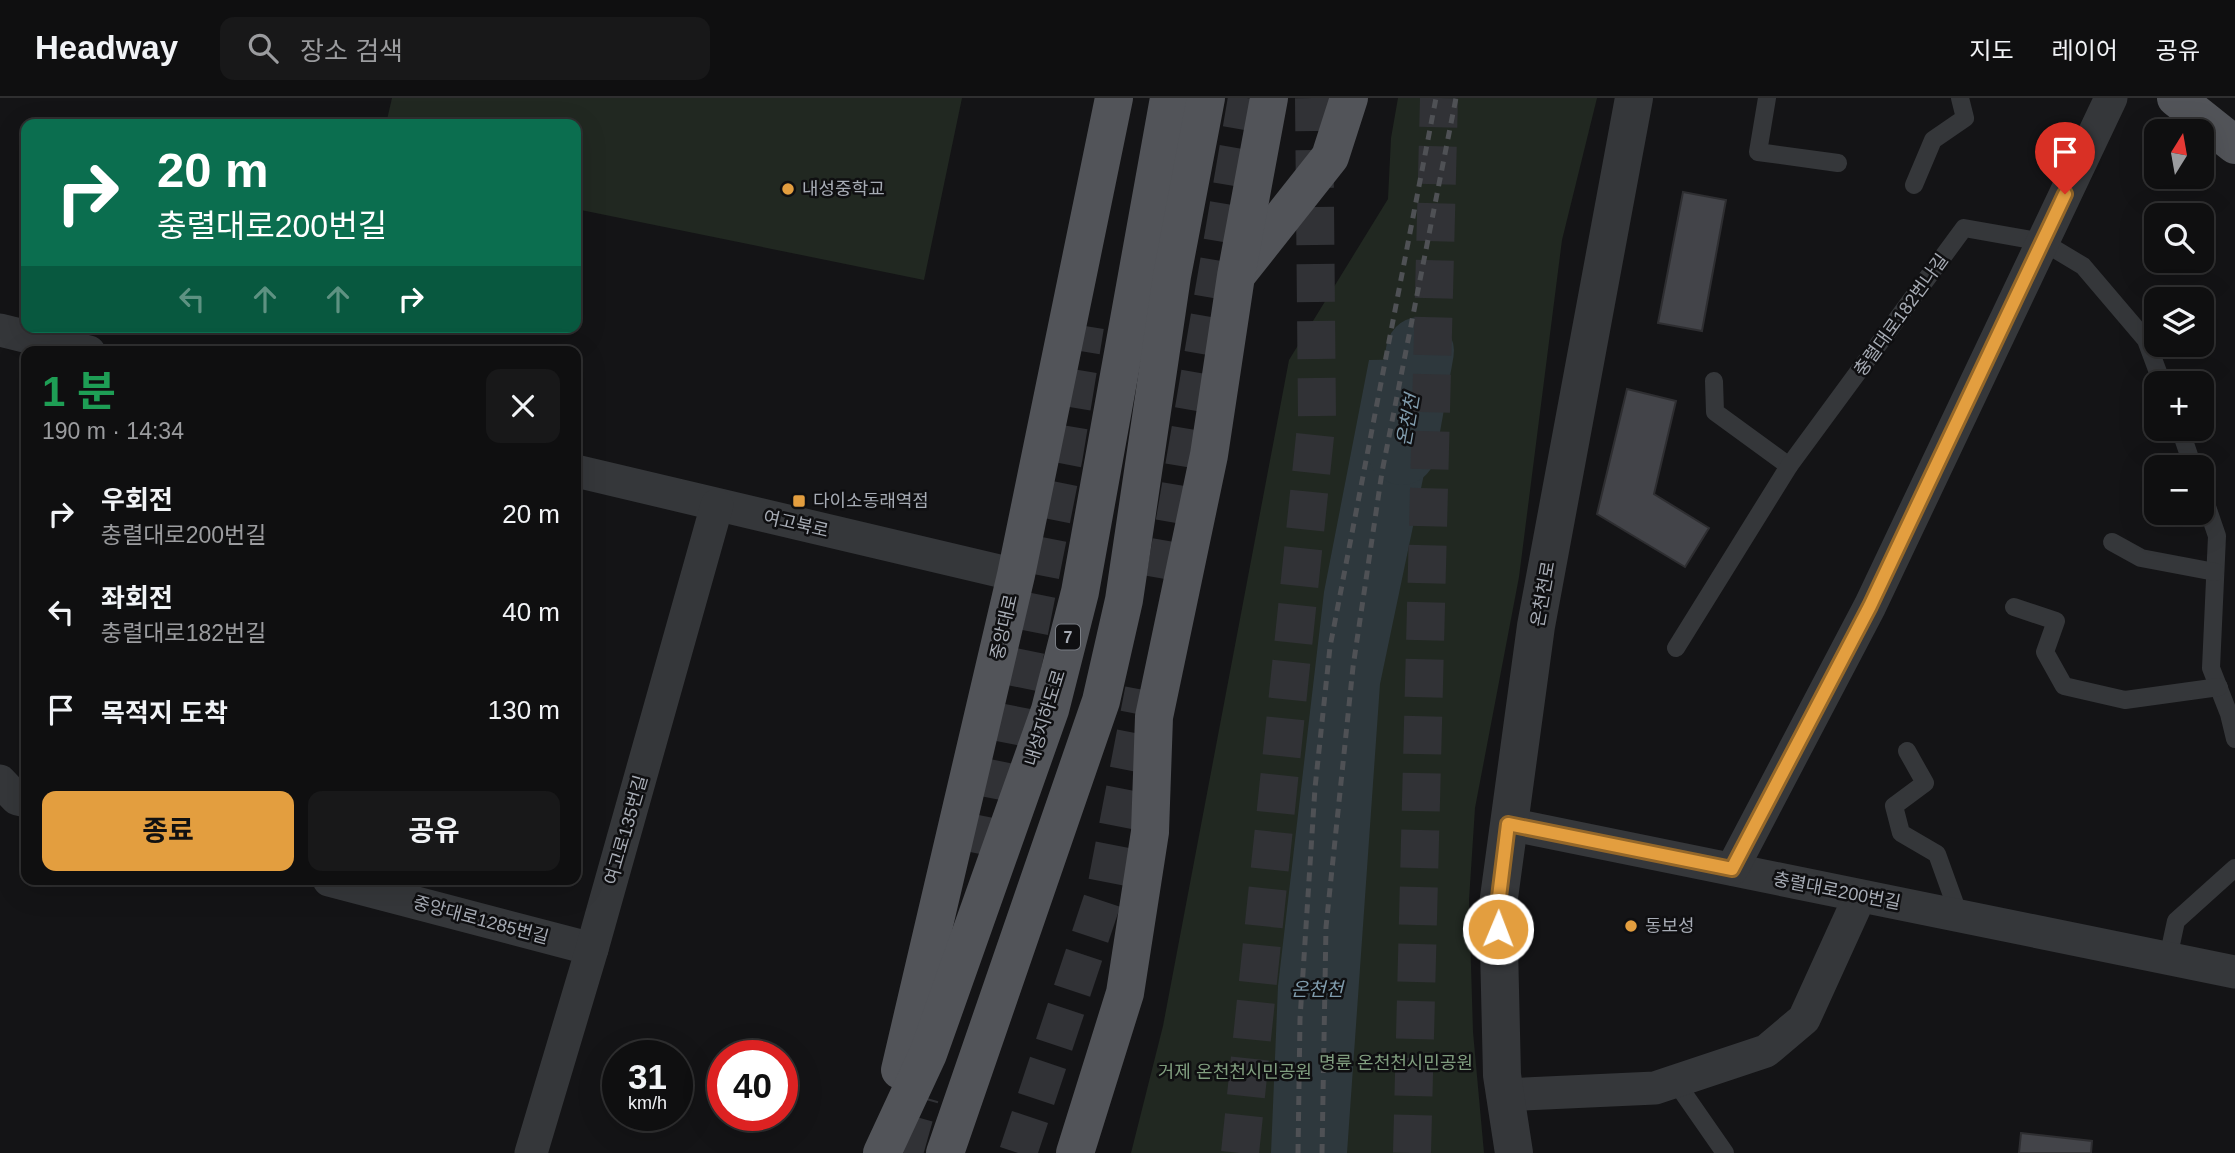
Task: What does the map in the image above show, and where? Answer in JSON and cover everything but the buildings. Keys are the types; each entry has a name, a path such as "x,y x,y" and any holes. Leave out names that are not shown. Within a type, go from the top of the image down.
{"main road":[{"name":"중앙대로","path":"881,1153 1016,575 1114,98"},
{"name":"내성지하도로","path":"881,1153 928,1054 1050,709 1080,592 1169,98"},
{"path":"945,1153 1101,701 1124,600 1172,276 1206,98"},
{"path":"1075,1153 1125,993 1150,832 1154,717 1209,455 1236,276 1269,98"},
{"path":"1236,276 1330,157 1349,98"},
{"path":"2176,98 2235,145"}],"street":[{"name":"온천천로","path":"1514,1153 1503,1095 1498,905 1536,626 1634,98"},
{"path":"1732,869 1870,606 2111,98"},
{"path":"0,330 65,346"},
{"name":"여고북로","path":"581,472 1016,575"},
{"name":"여고로135번길","path":"531,1153 592,949 717,505"},
{"path":"0,780 21,800"},
{"name":"충렬대로200번길","path":"1508,824 2235,972"},
{"name":"중앙대로1285번길","path":"348,885 592,949"},
{"path":"1503,1095 1655,1087 1766,1051 1804,1019 1860,896"}],"lane":[{"path":"1767,98 1758,152 1838,163"},
{"path":"1914,185 1933,140 1965,118 1960,98"},
{"name":"충렬대로182번나길","path":"1676,648 1789,466 1964,228 2043,242"},
{"path":"2043,242 2083,267 2146,340 2158,371"},
{"path":"1714,381 1715,412 1789,466"},
{"path":"2213,525 2217,536 2211,668 2235,739"},
{"path":"2112,542 2141,558 2215,572"},
{"path":"2014,607 2056,621 2045,652 2064,686 2125,700 2219,687"},
{"path":"1907,751 1925,783 1894,806 1901,833 1937,854 1959,915"},
{"path":"2168,958 2176,921 2235,867"},
{"path":"1675,1081 1725,1153"}],"green space":[{"name":"내성중학교","path":"392,98 962,98 924,280 581,210 581,119 387,119"},
{"path":"1398,98 1597,98 1562,240 1519,577 1475,808 1469,900 1473,1032 1484,1153 1131,1153 1163,1026 1289,360 1388,199 1391,138"}],"water":[{"name":"온천천","path":"1418,359 1446,369 1380,684 1347,1153 1271,1153 1278,986 1324,592 1369,360"}],"waterway":[{"name":"온천천","path":"1402,451 1420,351"}],"tunnel":[{"path":"1165,579 1247,98"},
{"path":"1240,1153 1317,417 1314,98"},
{"path":"1412,1153 1439,98"},
{"path":"985,855 1064,455 1085,326"},
{"path":"1018,1153 1106,889 1144,690"},
{"path":"904,1153 920,1096"}],"railway":[{"path":"1298,1153 1300,1019 1315,788 1330,647 1436,98"},
{"path":"1322,1153 1326,927 1353,667 1382,472 1456,98"}],"place":[{"name":"내성중학교","path":"788,189"},
{"name":"다이소동래역점","path":"799,501"},
{"name":"동보성","path":"1631,926"}],"route":[{"path":"1498,929 1498,905 1508,824 1732,869 1870,606 2065,194"}],"park label":[{"name":"명륜 온천천시민공원","path":"1396,1063"},
{"name":"거제 온천천시민공원","path":"1235,1072"}]}
